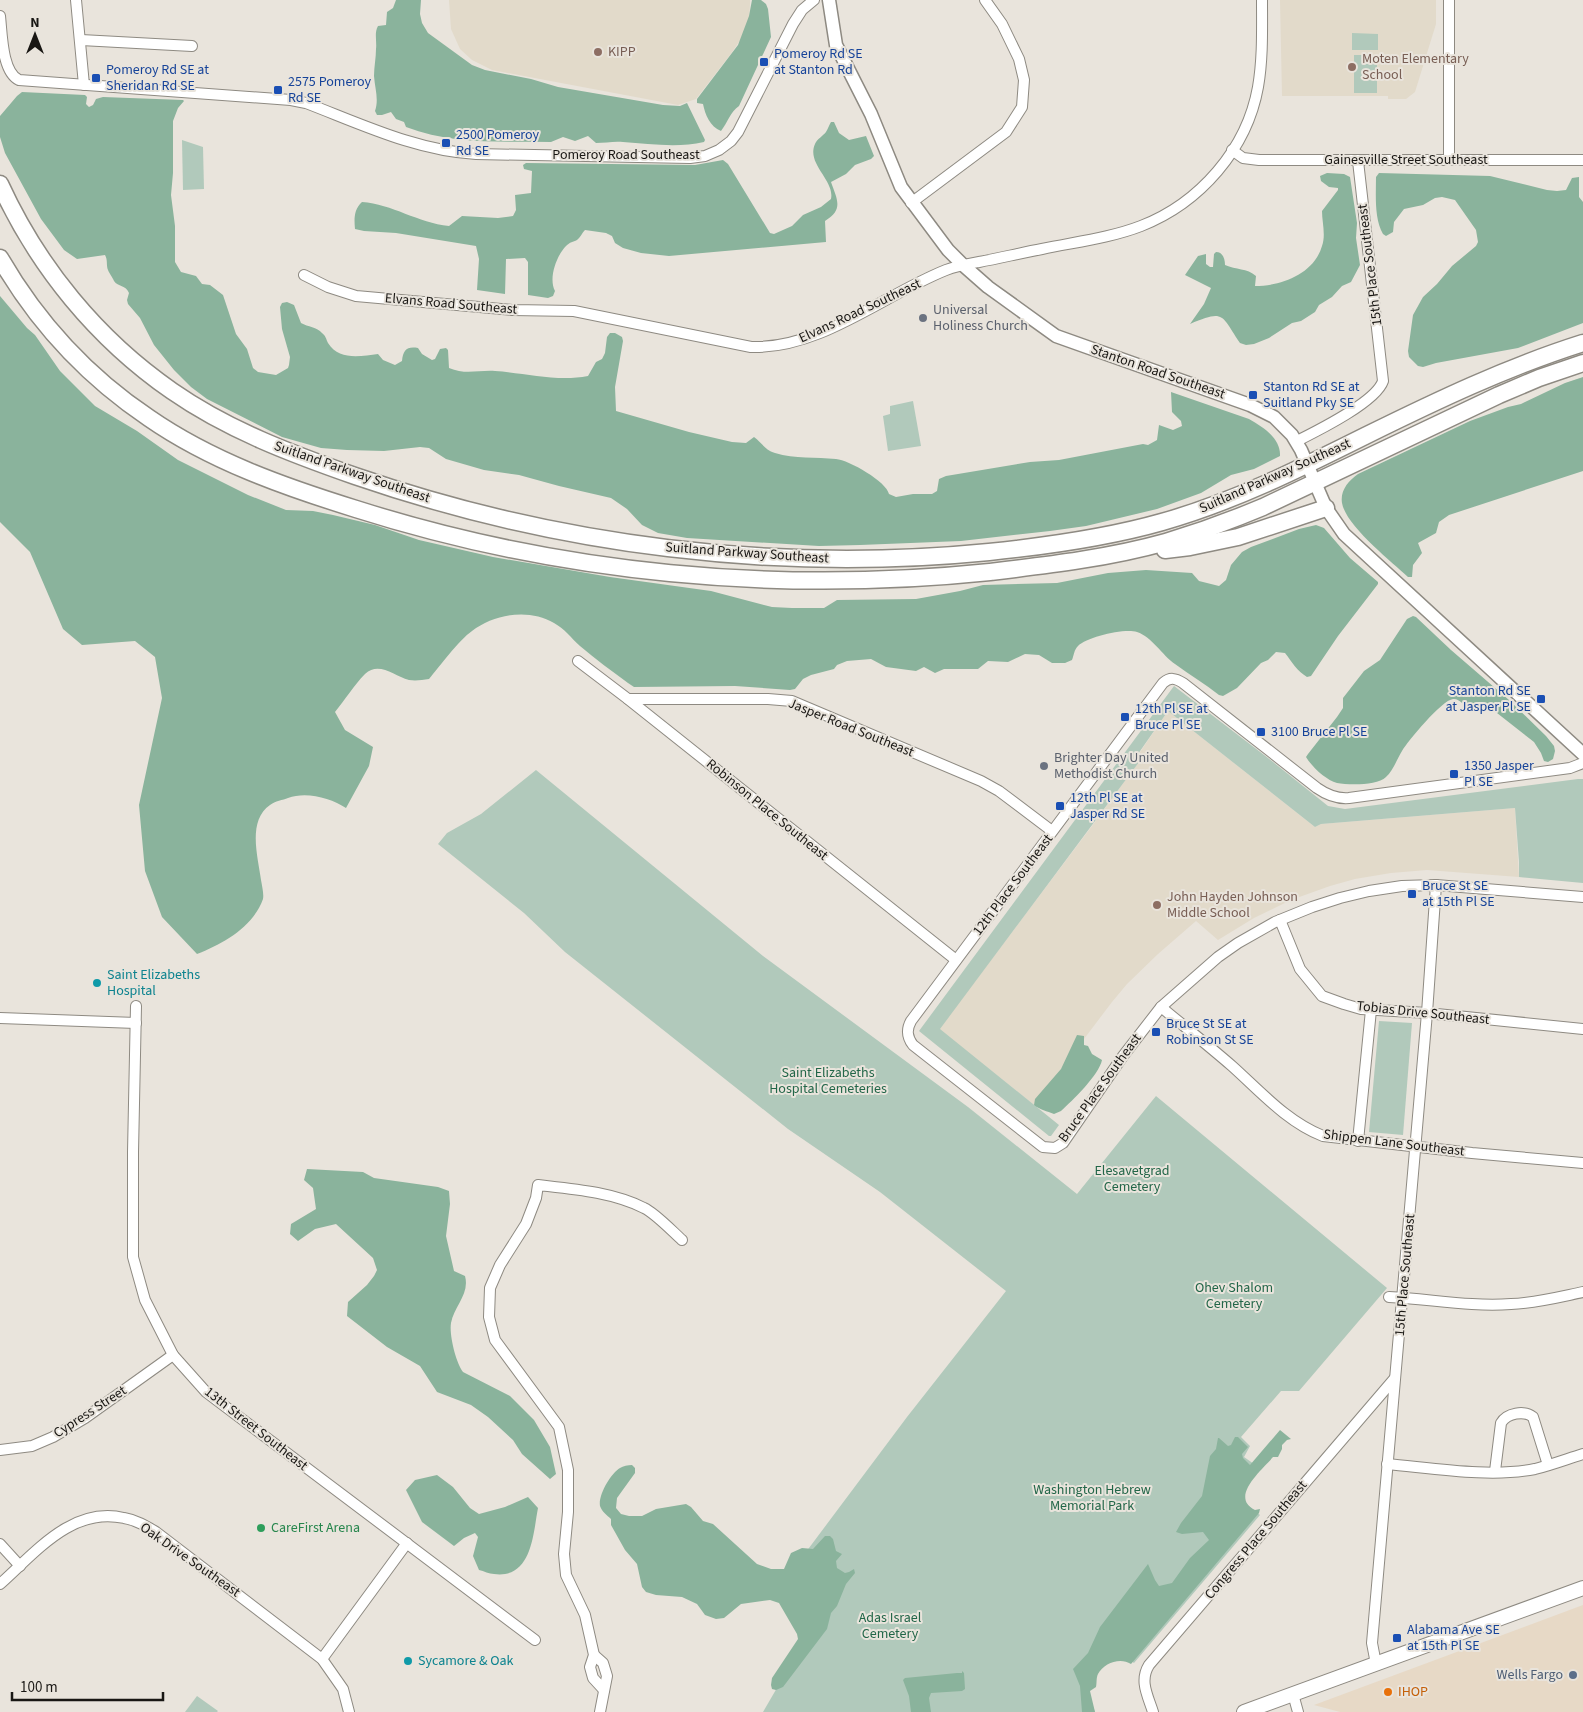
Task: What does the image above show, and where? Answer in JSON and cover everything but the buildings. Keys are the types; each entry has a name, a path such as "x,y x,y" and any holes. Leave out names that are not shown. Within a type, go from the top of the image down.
{"highway":[{"name":"Suitland Parkway Southeast","path":"0,184 32,244 48,268 81,310 106,336 134,362 189,402 238,429 324,465 412,495 526,524 620,542 693,551 744,555 864,558 958,554 1076,540 1163,522 1242,494 1468,387 1583,343"},
{"name":"Suitland Parkway Southeast","path":"0,258 31,306 69,352 101,381 150,419 201,449 277,482 336,503 416,527 491,545 601,565 677,574 776,580 876,580 952,576 1105,556 1169,541 1282,499 1499,394 1583,363"},
{"path":"1105,556 1170,550 1207,544 1252,533 1326,508"}],"main road":[{"path":"1244,1712 1583,1588"}],"street":[{"path":"76,0 84,85"},
{"name":"Pomeroy Road Southeast","path":"0,16 7,68 14,78 19,80 291,100 306,103 418,144 452,152 695,158 706,156 719,150 728,144 738,132 793,24 802,10 814,0"},
{"name":"Stanton Road Southeast","path":"828,0 835,40 840,54 871,114 896,179 911,203 948,250 963,265 996,293 1056,336 1250,405 1274,417 1297,441 1326,508 1336,524 1352,543 1583,754"},
{"path":"911,203 1006,132 1022,107 1024,80 1019,59 1002,24 985,0"},
{"name":"Elvans Road Southeast","path":"304,275 328,287 356,296 512,310 574,311 706,338 761,347 798,342 947,269 1116,233 1147,223 1171,211 1196,192 1218,170 1232,150 1248,120 1258,89 1262,52 1262,0"},
{"path":"1449,0 1449,160"},
{"path":"81,40 192,46"},
{"name":"Gainesville Street Southeast","path":"1232,150 1243,158 1254,160 1583,160"},
{"name":"15th Place Southeast","path":"1297,441 1342,417 1379,390 1383,381 1358,161"},
{"name":"Robinson Place Southeast","path":"578,661 956,960"},
{"name":"12th Place Southeast","path":"1052,1148 1043,1147 913,1044 907,1034 908,1026 1163,683 1174,678 1183,683 1317,788 1328,795 1339,798 1570,768 1583,763"},
{"name":"Jasper Road Southeast","path":"628,699 768,699 792,701 981,781 999,791 1052,831"},
{"name":"15th Place Southeast","path":"1376,1664 1372,1643 1416,1147 1436,885"},
{"name":"Bruce Place Southeast","path":"1052,1148 1063,1143 1123,1056 1161,1007 1218,957 1256,932 1280,920 1331,900 1402,886 1436,885 1583,897"},
{"name":"Tobias Drive Southeast","path":"1280,920 1300,969 1322,996 1344,1004 1371,1010 1427,1013 1583,1029"},
{"name":"13th Street Southeast","path":"136,1006 133,1257 145,1300 173,1356 206,1392 535,1640"},
{"name":"Shippen Lane Southeast","path":"1161,1007 1210,1046 1290,1118 1307,1130 1323,1136 1583,1163"},
{"path":"1358,1141 1371,1010"},
{"path":"0,1018 136,1023"},
{"path":"600,1712 604,1690 592,1678 590,1667 594,1655 585,1615 566,1574 564,1554 568,1512 568,1470 559,1427 495,1340 489,1317 490,1288 500,1265 526,1224 536,1198 538,1186 572,1189 608,1196 645,1208 682,1240"},
{"path":"1389,1297 1474,1304 1511,1304 1535,1302 1583,1292"},
{"name":"Cypress Street","path":"0,1450 32,1446 53,1437 85,1418 173,1356"},
{"name":"Congress Place Southeast","path":"1153,1712 1144,1682 1145,1673 1149,1665 1395,1378"},
{"path":"1495,1472 1501,1423 1504,1417 1510,1414 1526,1414 1533,1417 1548,1465"},
{"path":"1387,1464 1513,1472 1548,1465 1583,1454"},
{"name":"Oak Drive Southeast","path":"0,1584 55,1535 70,1525 88,1518 108,1516 124,1518 139,1523 156,1532 322,1659 343,1689 350,1712"},
{"path":"322,1659 407,1543"},
{"path":"0,1544 20,1566"},
{"path":"1293,1694 1298,1712"}],"shaded area":[{"name":"KIPP","path":"449,0 750,0 750,4 749,20 741,39 730,55 696,99 678,105 492,70 472,60 460,49 451,29"},
{"name":"Moten Elementary School","path":"1280,0 1436,0 1436,24 1415,92 1406,99 1388,99 1388,96 1282,96"},
{"name":"John Hayden Johnson Middle School","path":"1168,711 1315,827 1321,824 1515,808 1519,877 1427,870 1355,879 1291,900 1254,918 1218,940 1196,921 1127,984 1034,1105 939,1029 1142,757 1138,755"},
{"path":"1583,1605 1583,1712 1340,1712 1314,1705"}],"green space":[{"path":"396,0 421,0 420,14 422,23 428,33 472,65 485,70 531,79 558,87 663,105 680,106 687,103 705,140 704,142 694,144 674,145 620,142 596,143 588,136 575,141 563,137 551,142 477,141 423,133 406,127 404,122 396,119 391,112 377,115 375,111 377,98 374,76 376,31 378,26 386,25 387,12 393,8"},
{"path":"752,0 761,0 766,4 771,37 739,106 731,114 721,131 711,123 703,104 697,103 697,99 738,45 749,16"},
{"path":"1352,33 1378,34 1378,50 1352,50"},
{"path":"1354,55 1377,55 1377,93 1354,93"},
{"path":"22,92 85,95 87,97 86,104 89,107 93,105 96,99 103,97 184,101 178,108 173,121 171,195 175,226 175,262 181,272 196,276 202,284 210,285 223,295 236,334 247,349 253,368 258,372 276,375 288,368 290,357 282,329 280,307 282,303 287,302 294,305 301,323 320,331 338,353 351,356 378,354 383,360 395,365 402,361 403,354 408,348 418,348 422,354 432,360 435,359 440,349 446,348 448,350 449,368 455,370 472,372 495,371 542,377 576,378 588,376 596,362 602,359 605,353 607,337 610,333 615,333 622,337 623,341 615,387 616,411 732,442 746,443 754,437 769,450 783,455 842,460 867,472 887,489 889,494 896,497 913,494 932,494 937,491 939,479 946,476 1030,462 1059,460 1143,444 1148,445 1157,440 1159,425 1173,430 1182,426 1181,421 1172,412 1171,392 1249,419 1265,429 1274,438 1280,450 1280,456 1254,469 1231,475 1201,493 1157,509 1086,526 961,541 819,546 687,538 658,533 642,525 627,509 611,498 519,475 484,470 446,459 429,448 420,447 384,451 347,450 321,448 282,437 207,399 191,387 174,370 154,345 140,318 128,304 128,290 114,281 108,270 105,255 77,259 64,250 41,219 5,153 0,137 0,116"},
{"path":"831,122 834,122 839,133 849,140 866,136 874,156 855,165 846,174 831,182 837,199 837,208 835,213 825,221 826,242 669,256 641,253 623,248 615,243 612,236 606,233 585,230 578,239 566,246 560,255 554,267 552,280 555,291 553,296 548,298 528,295 528,262 525,258 506,259 505,294 477,290 479,259 476,246 396,233 355,229 355,214 362,202 384,206 427,221 449,226 462,216 498,218 513,216 516,210 515,195 531,193 532,171 524,169 523,165 526,163 695,165 723,160 728,164 770,233 774,234 792,226 803,215 821,207 831,199 829,185 817,165 813,151 816,142 826,132"},
{"path":"182,140 203,147 204,189 183,190"},
{"path":"1327,173 1344,174 1350,177 1357,223 1356,238 1360,265 1351,282 1342,286 1332,297 1319,305 1315,312 1301,321 1292,323 1269,338 1254,344 1246,345 1240,343 1221,317 1201,319 1190,324 1204,304 1211,288 1185,275 1198,256 1206,254 1206,264 1213,267 1214,254 1216,252 1220,253 1224,258 1225,265 1256,276 1255,286 1286,281 1312,264 1318,256 1323,242 1322,211 1338,190 1338,188 1329,187 1321,181 1320,176"},
{"path":"1379,173 1490,176 1557,191 1566,190 1572,178 1579,177 1579,197 1583,202 1583,323 1518,348 1423,367 1418,366 1409,357 1408,351 1413,315 1423,297 1452,266 1476,246 1478,242 1476,230 1455,200 1442,197 1435,198 1423,205 1404,209 1394,222 1393,232 1386,236 1380,228 1377,214 1376,177"},
{"path":"0,296 35,335 60,371 95,406 137,431 178,460 248,495 286,510 313,511 333,515 375,525 419,540 493,557 610,577 711,591 772,607 824,608 837,600 916,599 983,585 1057,583 1108,573 1146,570 1192,573 1199,581 1219,586 1226,580 1231,565 1242,552 1299,529 1316,525 1324,528 1350,558 1378,584 1338,636 1311,676 1307,677 1300,672 1285,653 1276,652 1268,660 1261,663 1237,688 1223,696 1175,664 1142,634 1131,631 1115,632 1089,639 1078,646 1072,660 1065,663 1052,663 1039,655 1025,654 1008,662 988,661 978,669 944,669 935,673 924,667 916,671 886,667 871,659 847,661 837,665 834,669 803,679 795,689 790,690 735,686 634,687 592,656 558,625 544,618 523,614 491,620 467,635 429,679 409,680 381,669 370,670 361,678 335,712 345,730 373,747 369,766 346,808 333,801 310,795 295,796 270,805 258,820 256,830 263,899 245,926 227,940 197,954 162,917 145,871 139,805 162,698 155,657 135,641 82,645 63,629 30,552 0,522"},
{"path":"1583,377 1583,471 1449,515 1439,522 1436,533 1418,543 1422,553 1413,565 1412,577 1408,577 1370,543 1345,512 1342,494 1348,483 1358,474 1470,421 1521,404 1565,383"},
{"path":"913,401 921,446 888,451 883,416 890,414 890,406"},
{"path":"1413,616 1509,700 1546,736 1554,746 1553,759 1548,762 1544,761 1534,742 1483,702 1478,702 1469,709 1460,701 1453,699 1441,706 1418,730 1402,751 1391,772 1382,780 1362,784 1337,783 1328,779 1316,769 1306,757 1343,708 1343,698 1364,671 1380,660 1407,619"},
{"path":"1174,686 1328,806 1345,809 1583,779 1583,883 1519,877 1515,808 1321,824 1315,827 1168,711 1138,754 1142,758 940,1029 1059,1125 1049,1136 919,1031"},
{"path":"536,770 763,956 968,1107 1077,1194 1156,1096 1387,1288 1299,1391 1281,1391 1241,1437 1250,1446 1244,1457 1254,1464 1231,1491 1260,1515 1134,1663 1125,1657 1087,1671 1084,1681 1095,1712 763,1712 839,1581 806,1552 907,1417 1006,1291 880,1192 788,1129 565,952 524,913 438,844 447,833 481,814"},
{"path":"1379,1021 1412,1023 1403,1135 1369,1132"},
{"path":"1077,1035 1084,1036 1084,1045 1088,1046 1092,1054 1102,1060 1100,1066 1072,1101 1061,1111 1054,1114 1039,1108 1034,1105 1035,1099 1061,1069"},
{"path":"307,1169 363,1172 374,1178 438,1187 449,1191 450,1204 446,1236 454,1271 465,1276 466,1282 464,1294 451,1323 452,1341 460,1368 463,1372 510,1396 534,1420 550,1447 556,1474 550,1479 522,1454 513,1440 488,1417 471,1405 437,1392 420,1366 387,1347 347,1316 348,1302 367,1285 377,1270 373,1258 336,1224 315,1229 298,1241 290,1234 291,1224 316,1209 313,1188 304,1180"},
{"path":"1280,1430 1291,1439 1282,1445 1278,1457 1273,1457 1246,1491 1245,1498 1248,1505 1255,1510 1260,1509 1259,1513 1131,1664 1117,1661 1108,1664 1101,1670 1097,1676 1096,1687 1090,1691 1095,1712 1082,1712 1080,1686 1073,1669 1088,1653 1100,1627 1148,1564 1159,1586 1172,1583 1190,1558 1209,1540 1203,1532 1182,1534 1176,1532 1202,1496 1210,1456 1216,1449 1218,1438 1228,1446 1231,1445 1235,1437 1238,1437 1248,1447 1242,1454 1243,1458 1250,1465"},
{"path":"632,1465 635,1468 635,1473 617,1498 616,1508 621,1514 642,1516 656,1509 686,1504 703,1521 713,1524 757,1564 771,1569 784,1569 791,1553 802,1548 813,1549 825,1536 830,1536 833,1539 836,1551 842,1554 836,1561 837,1568 845,1573 854,1569 855,1573 846,1584 837,1606 831,1613 827,1629 783,1687 776,1690 772,1689 772,1678 798,1639 779,1603 770,1600 741,1604 724,1618 716,1619 705,1615 697,1604 682,1597 656,1595 646,1592 642,1587 637,1564 625,1550 611,1525 611,1519 603,1512 600,1506 603,1490 616,1471 621,1467"},
{"path":"437,1475 453,1487 470,1508 479,1514 505,1507 528,1497 538,1508 532,1542 523,1562 516,1569 507,1574 490,1574 479,1570 473,1556 478,1537 475,1533 464,1538 454,1546 422,1522 406,1490 415,1480"},
{"path":"962,1671 964,1673 965,1689 962,1691 931,1693 929,1698 931,1712 911,1712 909,1696 903,1680 905,1678 962,1673"},
{"path":"197,1696 218,1711 185,1712"}],"place":[{"name":"KIPP","path":"598,52"},
{"name":"Pomeroy Rd SE at Stanton Rd","path":"764,62"},
{"name":"Moten Elementary School","path":"1352,67"},
{"name":"Pomeroy Rd SE at Sheridan Rd SE","path":"96,78"},
{"name":"2575 Pomeroy Rd SE","path":"278,90"},
{"name":"2500 Pomeroy Rd SE","path":"446,143"},
{"name":"Universal Holiness Church","path":"923,318"},
{"name":"Stanton Rd SE at Suitland Pky SE","path":"1253,395"},
{"name":"Stanton Rd SE at Jasper Pl SE","path":"1541,699"},
{"name":"12th Pl SE at Bruce Pl SE","path":"1125,717"},
{"name":"3100 Bruce Pl SE","path":"1261,732"},
{"name":"Brighter Day United Methodist Church","path":"1044,766"},
{"name":"1350 Jasper Pl SE","path":"1454,774"},
{"name":"12th Pl SE at Jasper Rd SE","path":"1060,806"},
{"name":"Bruce St SE at 15th Pl SE","path":"1412,894"},
{"name":"John Hayden Johnson Middle School","path":"1157,905"},
{"name":"Saint Elizabeths Hospital","path":"97,983"},
{"name":"Bruce St SE at Robinson St SE","path":"1156,1032"},
{"name":"CareFirst Arena","path":"261,1528"},
{"name":"Alabama Ave SE at 15th Pl SE","path":"1397,1638"},
{"name":"Sycamore & Oak","path":"408,1661"},
{"name":"Wells Fargo","path":"1573,1675"},
{"name":"IHOP","path":"1388,1692"}],"park label":[{"name":"Saint Elizabeths Hospital Cemeteries","path":"828,1082"},
{"name":"Elesavetgrad Cemetery","path":"1132,1180"},
{"name":"Ohev Shalom Cemetery","path":"1234,1296"},
{"name":"Washington Hebrew Memorial Park","path":"1092,1498"},
{"name":"Adas Israel Cemetery","path":"890,1626"}]}
